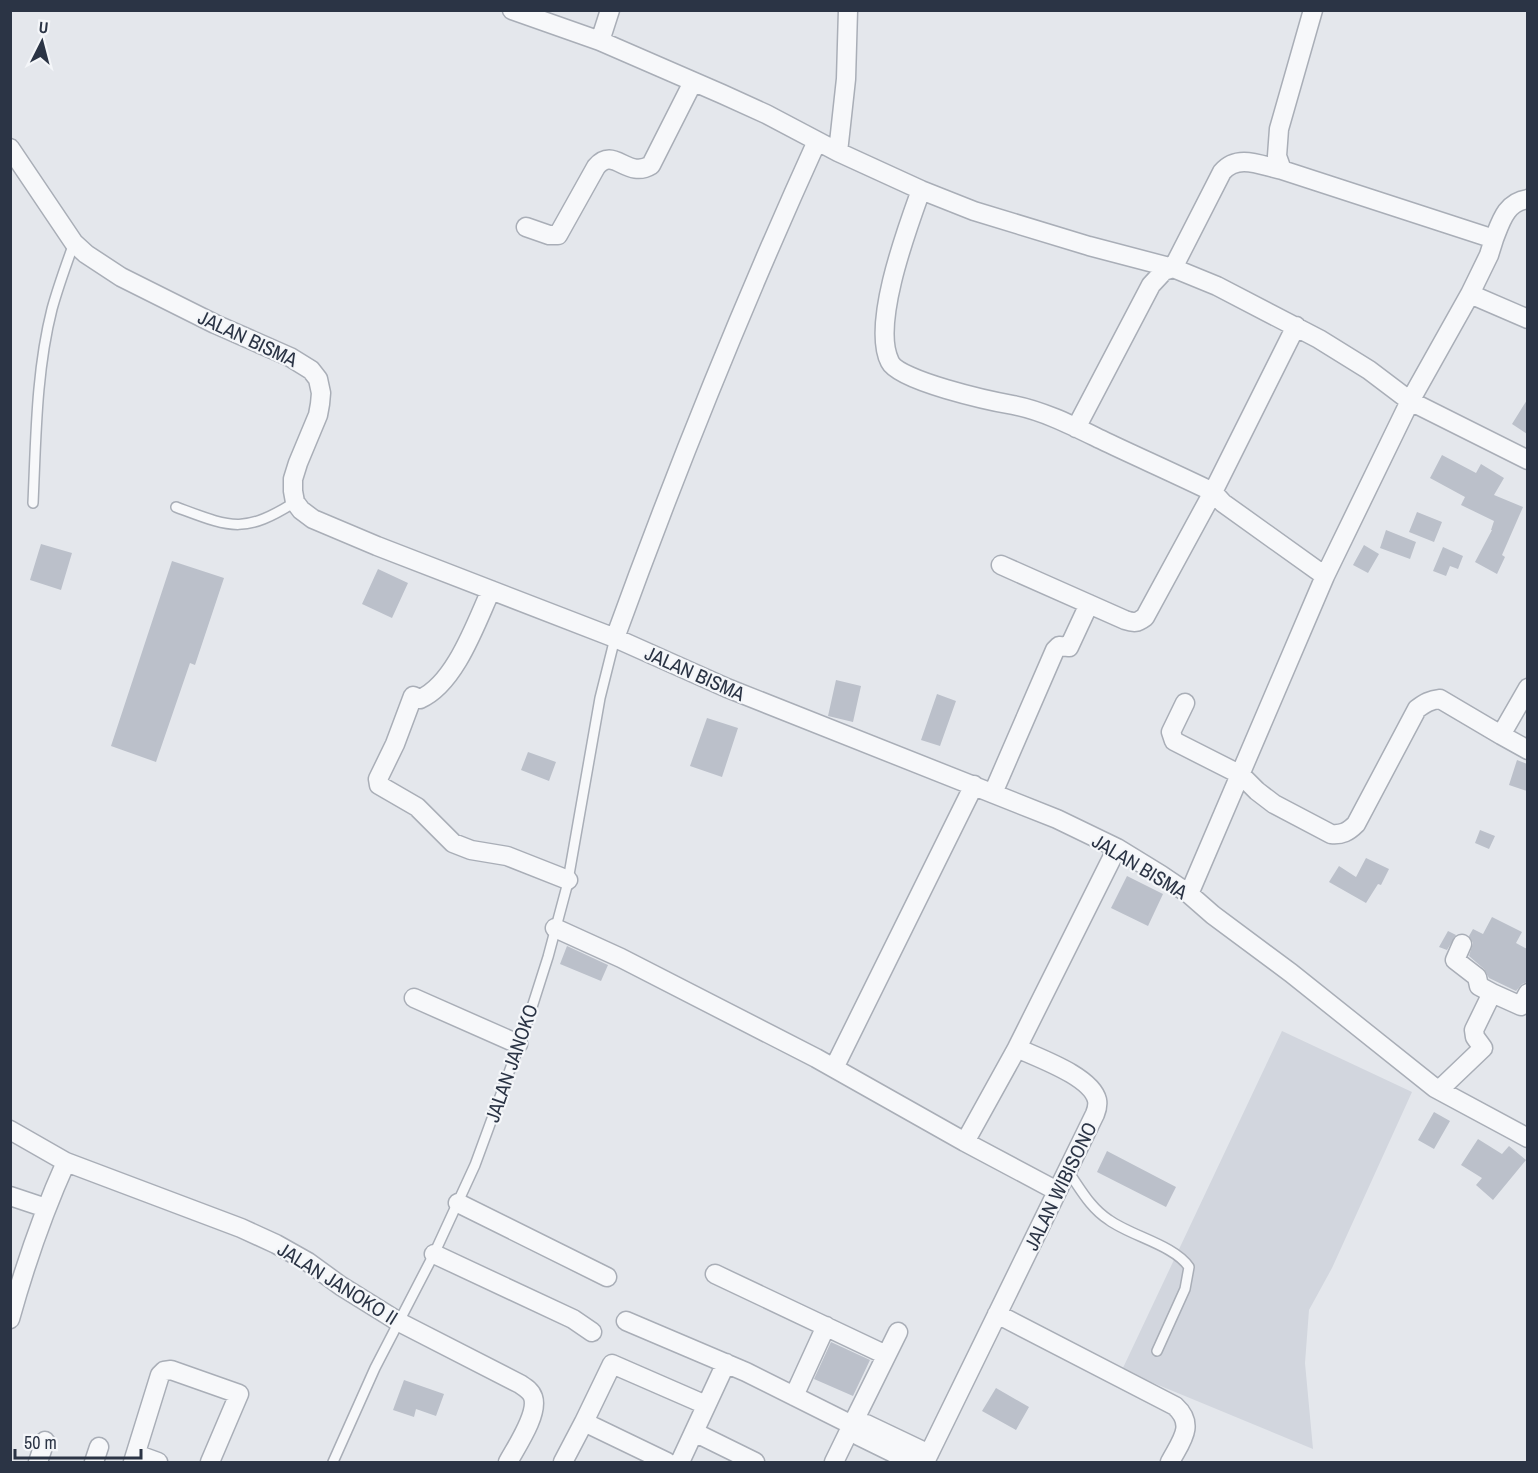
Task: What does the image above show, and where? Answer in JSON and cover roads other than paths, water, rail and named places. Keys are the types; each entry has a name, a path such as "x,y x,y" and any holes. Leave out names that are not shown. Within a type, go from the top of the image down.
{"street":[{"path":"512,10 600,41 766,114 838,152 921,190 995,218 1173,268 1217,286 1296,326 1369,370 1410,401 1527,460"},
{"path":"600,41 609,10"},
{"path":"838,152 846,87 848,10"},
{"path":"1282,170 1277,156 1279,129 1313,10"},
{"path":"526,227 549,236 558,235 596,167 602,161 615,160 636,170 651,165 693,82"},
{"path":"615,638 700,411 817,141"},
{"name":"JALAN BISMA","path":"10,148 74,243 86,254 121,277 311,369 318,379 321,393 318,415 293,479 295,502 313,519 615,638 727,688 1057,819 1117,849 1189,894 1439,1090 1527,1138"},
{"path":"1076,428 1151,285 1164,271 1173,268 1218,178 1226,168 1236,162 1243,161 1282,170 1494,239"},
{"path":"921,190 896,260 885,326 886,351 892,366 906,376 987,400 1015,405 1076,428 1213,492 1223,503 1325,576"},
{"path":"1189,894 1325,576 1410,401 1470,294 1510,206 1517,201 1527,199"},
{"path":"1470,294 1527,318"},
{"path":"1001,565 1131,622 1136,623 1144,617 1213,492 1296,326"},
{"path":"490,590 467,645 456,664 429,695 420,699 413,696 395,744 378,779 379,785 417,807 453,843 471,850 507,856 568,880"},
{"path":"993,793 1055,650 1059,646 1069,647 1089,604"},
{"path":"1501,735 1527,688"},
{"path":"1185,703 1171,732 1174,741 1241,775 1274,804 1331,834 1341,835 1356,824 1417,709 1424,703 1440,699 1527,750"},
{"path":"834,1068 974,785"},
{"path":"964,1142 1017,1048 1117,849"},
{"path":"555,928 621,958 834,1068 964,1142 1057,1191"},
{"path":"1462,944 1455,960 1477,977 1479,986 1521,1006 1527,993"},
{"path":"1439,1090 1483,1048 1475,1037 1474,1030 1492,993"},
{"path":"414,998 518,1044"},
{"name":"JALAN WIBISONO","path":"927,1458 1067,1170 1092,1125 1098,1105 1097,1099 1081,1080 1017,1048"},
{"name":"JALAN JANOKO II","path":"10,1130 66,1162 241,1228 276,1244 308,1262 341,1286 399,1322 520,1384 532,1394 534,1402 529,1423 508,1462"},
{"path":"10,1319 16,1274 66,1162"},
{"path":"10,1196 46,1208"},
{"path":"458,1203 607,1276"},
{"path":"434,1254 573,1319 592,1332"},
{"path":"716,1274 886,1355"},
{"path":"997,1314 1174,1406 1184,1415 1186,1425 1184,1435 1170,1462"},
{"path":"626,1321 726,1363 852,1425 866,1424 927,1458"},
{"path":"794,1396 826,1326"},
{"path":"834,1462 898,1332"},
{"path":"680,1462 726,1363"},
{"path":"563,1462 612,1364 706,1405"},
{"path":"158,1462 134,1458 160,1375 164,1371 171,1370 239,1394 210,1462"},
{"path":"584,1422 667,1462"},
{"path":"852,1425 859,1436 912,1462"},
{"path":"694,1432 755,1462"},
{"path":"38,1462 45,1441"}],"lane":[{"path":"33,502 38,401 45,345 52,310 74,243"},
{"path":"176,507 214,521 236,526 265,519 295,502"},
{"name":"JALAN JANOKO","path":"333,1462 375,1368 434,1254 475,1165 548,957 568,880 598,710 615,638"},
{"path":"1067,1170 1095,1210 1127,1231 1168,1250 1185,1262 1189,1268 1185,1289 1158,1351"}]}
